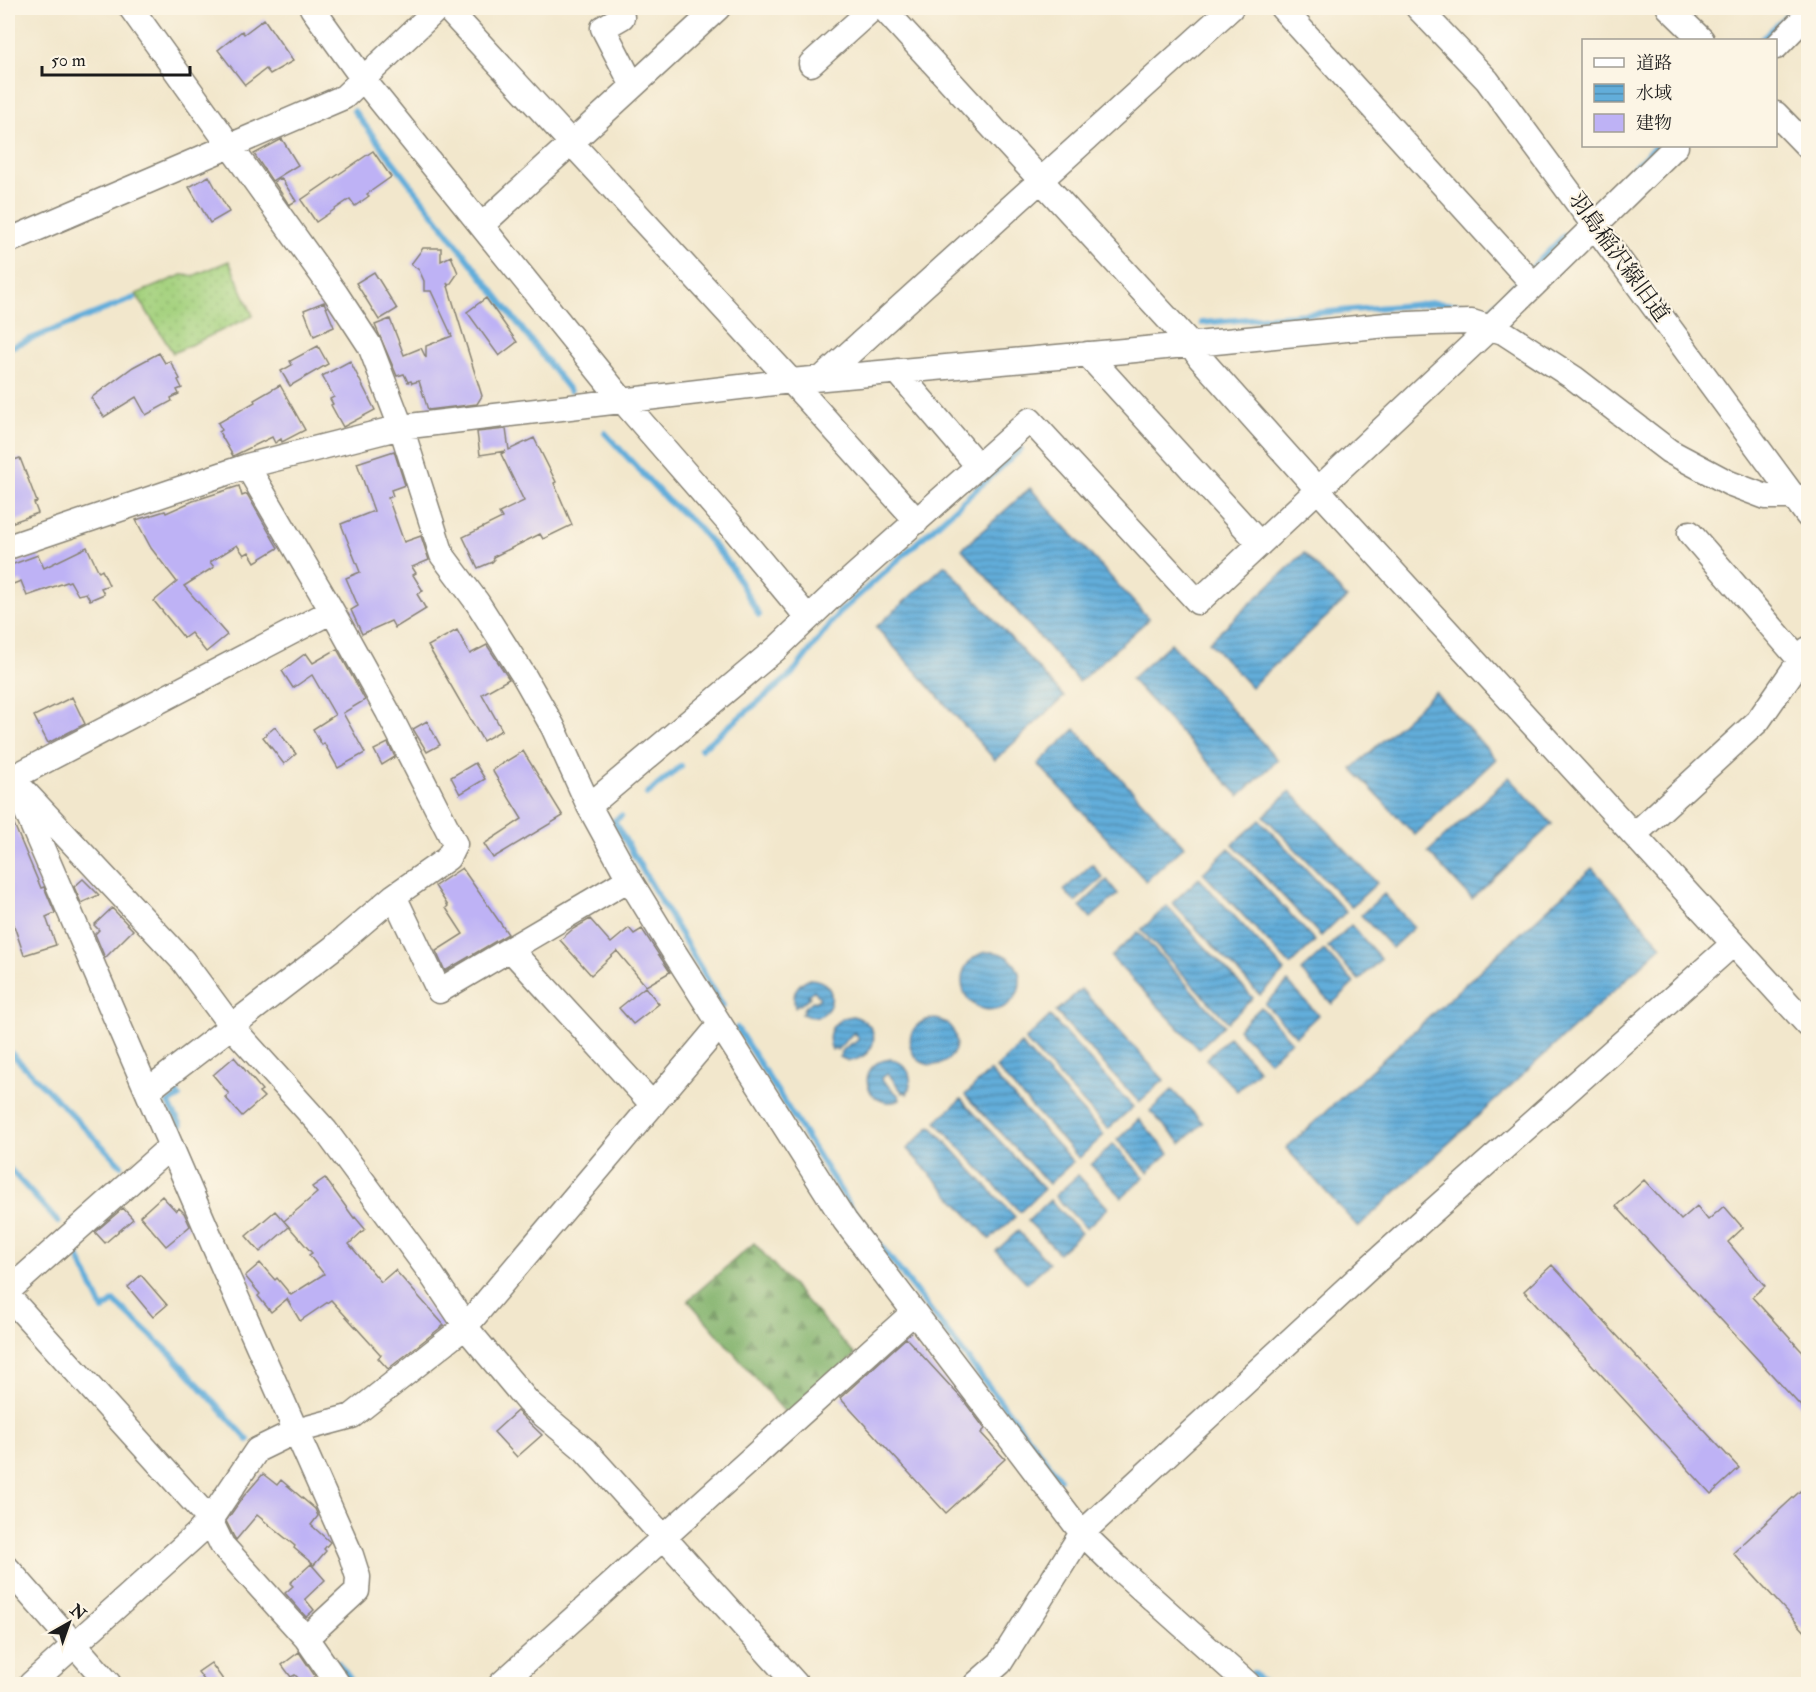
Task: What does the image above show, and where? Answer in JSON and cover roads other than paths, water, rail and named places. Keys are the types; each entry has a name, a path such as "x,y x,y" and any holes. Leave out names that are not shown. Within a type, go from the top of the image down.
{"street":[{"path":"131,8 336,294 370,346 401,427 442,555 477,602 530,686 553,727 589,806 629,879 845,1221 1082,1533 1248,1684"},
{"path":"312,8 363,79 622,400 808,618"},
{"path":"8,241 344,97 438,8"},
{"path":"447,8 572,141 916,521"},
{"path":"482,225 718,8"},
{"path":"811,64 873,8"},
{"path":"883,8 1190,344 1318,490 1809,1025"},
{"path":"822,378 1231,8"},
{"path":"1282,8 1534,285"},
{"name":"羽島稲沢線旧道","path":"1418,8 1487,80 1595,225 1804,493 1809,516"},
{"path":"1670,8 1701,39"},
{"path":"1777,46 1809,14"},
{"path":"622,17 603,28 633,86"},
{"path":"1777,115 1809,147"},
{"path":"589,806 777,648 1030,420 1198,602 1490,328 1675,147"},
{"path":"8,547 247,466 401,427 791,381 1398,324 1472,322 1503,332 1574,378 1669,451 1730,483 1766,497 1804,493"},
{"path":"1087,354 1260,544"},
{"path":"897,371 978,466"},
{"path":"147,1091 333,948 394,896 448,858 455,844 388,712 247,466"},
{"path":"1634,835 1758,721 1804,654 1690,533"},
{"path":"10,778 332,611"},
{"path":"10,778 183,961 231,1026 325,1130 466,1326 528,1402 585,1450 796,1684"},
{"path":"10,778 351,1555 358,1577 357,1591 306,1638"},
{"path":"394,896 439,991 629,879"},
{"path":"976,1684 1000,1663 1082,1533 1370,1267 1733,944"},
{"path":"510,949 652,1105"},
{"path":"31,1684 210,1520 257,1450 296,1431 352,1416 466,1326 720,1025"},
{"path":"171,1146 8,1294 210,1520 222,1545 306,1638 338,1684"},
{"path":"501,1684 914,1312"},
{"path":"8,1569 109,1684"}],"water":[{"path":"1030,488 1149,619 1079,682 962,549"},
{"path":"1304,553 1347,598 1251,687 1209,642"},
{"path":"945,565 1064,697 995,760 876,627"},
{"path":"1171,643 1278,760 1239,796 1131,679"},
{"path":"1435,692 1496,759 1415,835 1352,769"},
{"path":"1075,729 1184,846 1146,881 1038,764"},
{"path":"1509,777 1552,824 1472,899 1428,852"},
{"path":"1290,791 1377,883 1351,907 1264,816"},
{"path":"1260,820 1346,912 1321,936 1233,844"},
{"path":"1229,848 1315,941 1290,965 1203,873"},
{"path":"1092,864 1103,878 1075,902 1064,890"},
{"path":"1592,868 1662,946 1358,1227 1286,1148"},
{"path":"1199,878 1285,971 1260,995 1172,903"},
{"path":"1107,880 1118,894 1091,918 1080,906"},
{"path":"1384,894 1414,927 1392,948 1361,915"},
{"path":"1167,906 1253,998 1228,1022 1141,930"},
{"path":"1351,925 1381,959 1359,980 1328,947"},
{"path":"1138,932 1224,1025 1199,1049 1111,957"},
{"path":"1324,950 1354,983 1332,1004 1301,971"},
{"path":"985,952 997,952 1012,960 1020,975 1020,987 1012,1002 997,1010 985,1010 970,1002 962,987 962,975 970,960"},
{"path":"808,979 820,981 831,994 828,1010 813,1017 802,1014 805,1012 803,1009 820,998 814,990 808,995 810,997 795,1007 796,990"},
{"path":"1288,982 1318,1015 1296,1036 1265,1004"},
{"path":"1081,989 1164,1080 1139,1102 1056,1012"},
{"path":"1261,1007 1291,1041 1269,1061 1238,1029"},
{"path":"853,1016 863,1020 869,1026 873,1033 873,1040 867,1053 849,1061 839,1057 840,1053 851,1043 859,1039 854,1032 837,1050 835,1048 832,1050 829,1037 836,1023"},
{"path":"1050,1016 1133,1107 1108,1129 1025,1040"},
{"path":"933,1019 949,1026 956,1042 949,1058 933,1065 917,1058 910,1042 917,1026"},
{"path":"1229,1037 1259,1070 1237,1091 1206,1059"},
{"path":"1021,1044 1104,1135 1079,1158 996,1068"},
{"path":"891,1059 906,1068 910,1082 907,1094 905,1091 903,1093 888,1073 881,1079 899,1096 900,1100 888,1102 879,1100 872,1094 868,1086 868,1077 871,1069 879,1062"},
{"path":"990,1071 1073,1162 1049,1184 965,1095"},
{"path":"1172,1090 1203,1123 1181,1143 1150,1111"},
{"path":"961,1099 1044,1189 1020,1212 936,1122"},
{"path":"1139,1119 1169,1153 1148,1172 1117,1140"},
{"path":"931,1126 1015,1217 990,1239 907,1149"},
{"path":"1113,1144 1144,1177 1122,1197 1091,1165"},
{"path":"1078,1175 1108,1208 1086,1228 1055,1196"},
{"path":"1050,1200 1081,1233 1059,1253 1028,1221"},
{"path":"1018,1231 1049,1263 1027,1283 996,1251"}],"waterway":[{"path":"1762,39 1795,8"},
{"path":"354,111 570,391"},
{"path":"1605,196 1655,147"},
{"path":"1528,272 1564,236"},
{"path":"1202,323 1434,303 1469,306 1488,312 1521,279"},
{"path":"8,348 134,298"},
{"path":"605,433 667,500 696,525 730,565 759,615"},
{"path":"701,749 792,674 838,614 1021,449"},
{"path":"647,794 681,766"},
{"path":"621,816 614,821 723,1006"},
{"path":"737,1028 851,1207 1060,1479"},
{"path":"8,1050 121,1165"},
{"path":"176,1130 181,1125 168,1103 179,1097 172,1086 177,1082"},
{"path":"8,1167 58,1222"},
{"path":"72,1243 103,1310 114,1301 172,1355 248,1440"},
{"path":"338,1663 354,1684"},
{"path":"1253,1673 1266,1684"}]}
